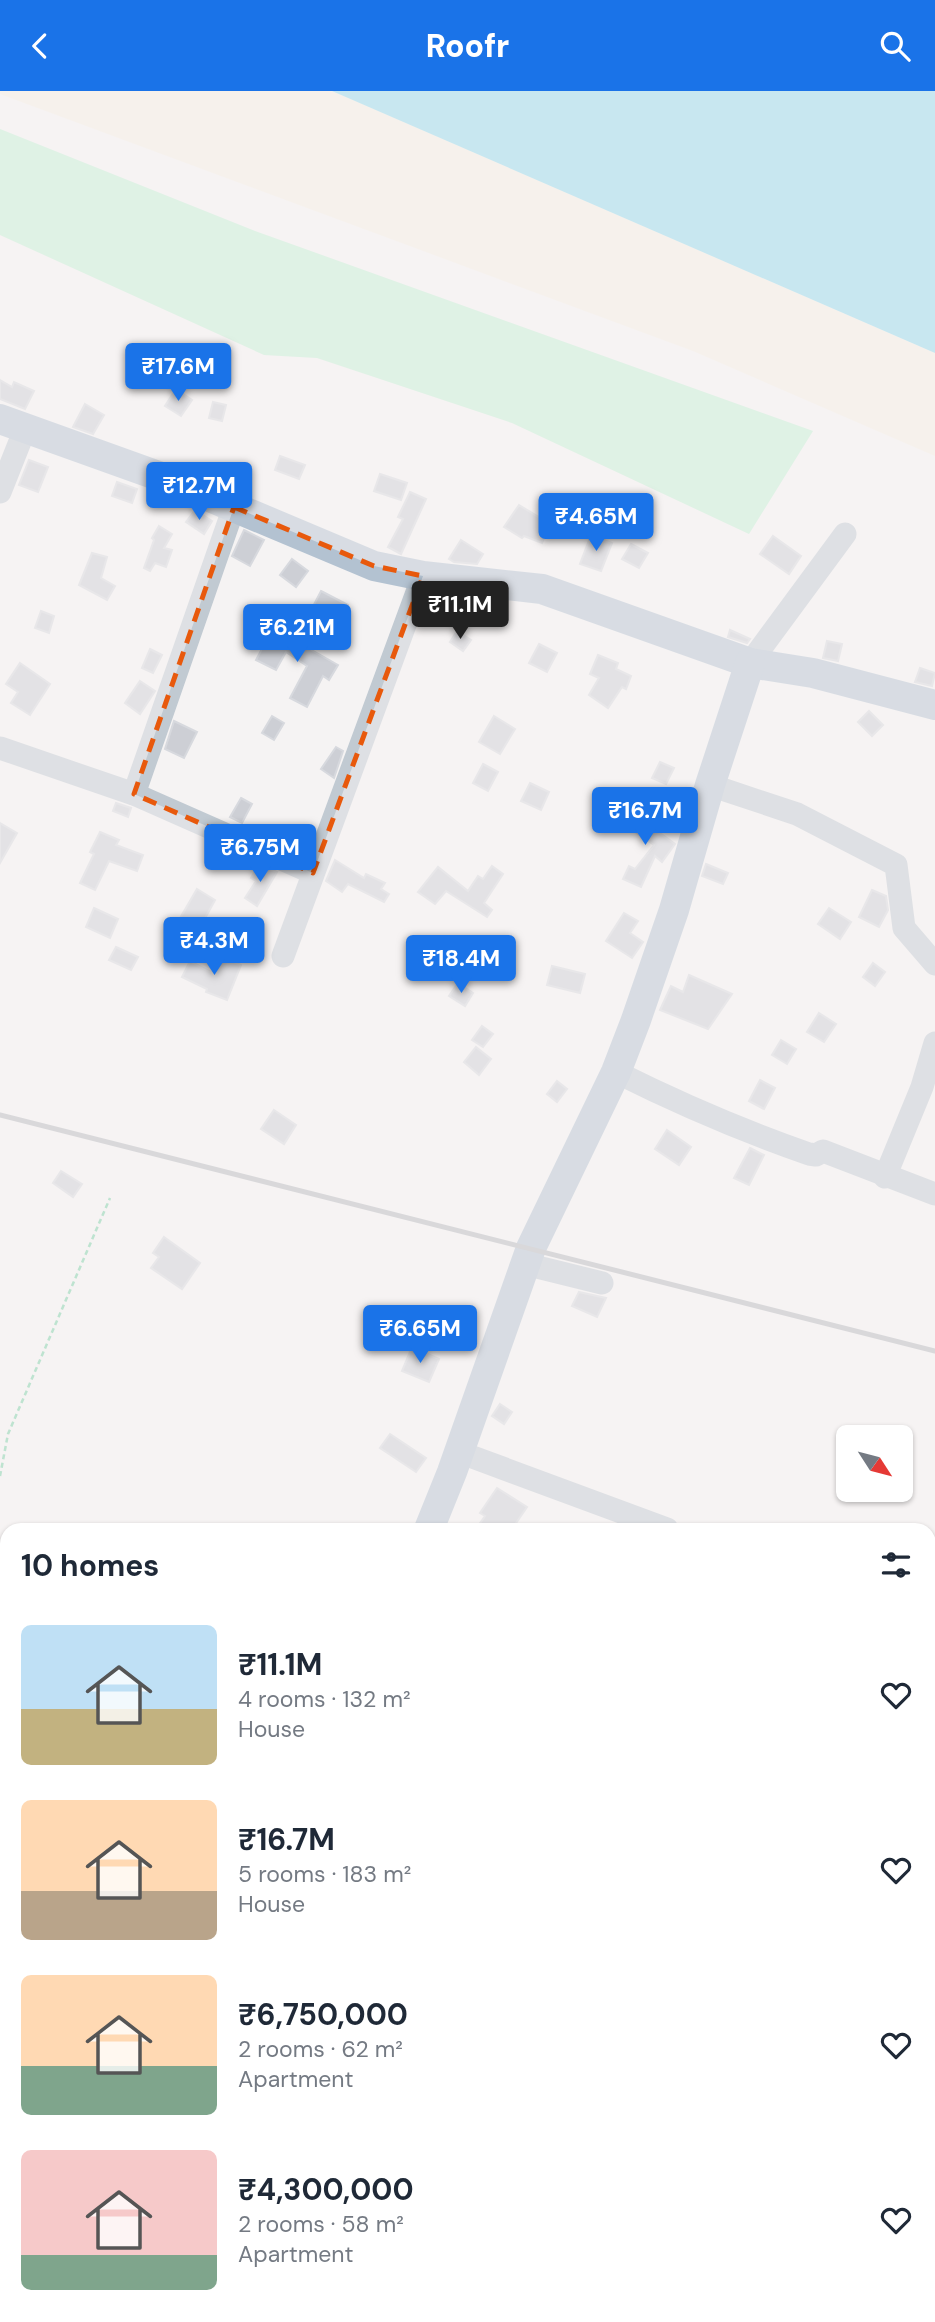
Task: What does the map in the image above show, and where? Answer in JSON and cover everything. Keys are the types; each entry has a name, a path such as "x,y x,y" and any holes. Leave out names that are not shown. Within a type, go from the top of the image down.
{"main road":[{"path":"12,424 167,479 374,566 424,576 542,589 750,663 813,673 935,705"},
{"path":"431,1523 531,1248 616,1072 636,1020 674,910 710,785 750,663"}],"street":[{"path":"0,492 12,424"},
{"path":"134,794 233,507"},
{"path":"750,663 845,534"},
{"path":"282,956 424,576"},
{"path":"0,748 134,794 313,873"},
{"path":"710,785 797,814 896,865 904,928 935,964"},
{"path":"886,1177 922,1087 935,1043"},
{"path":"616,1072 751,1134 809,1154 816,1155 823,1151 935,1195"},
{"path":"525,1264 602,1283"},
{"path":"459,1451 651,1523"}],"path":[{"path":"0,1476 8,1433 110,1198"}],"highlighted area":[{"path":"234,507 374,566 423,576 313,873 134,794"}],"green space":[{"path":"0,129 255,231 813,431 749,534 512,423 317,358 264,355 0,235"}],"sand":[{"path":"0,91 333,91 935,353 935,456 693,351 0,94"}],"water":[{"path":"332,91 935,91 935,353"}],"building":[{"path":"0,380 12,387 14,382 34,391 25,409 0,399"},
{"path":"176,389 192,400 181,416 165,406"},
{"path":"213,402 226,405 222,421 209,418"},
{"path":"85,404 104,415 93,434 73,427"},
{"path":"280,456 305,465 299,479 275,470"},
{"path":"29,460 48,467 38,492 19,485"},
{"path":"380,474 407,483 401,500 374,491"},
{"path":"117,482 137,489 132,503 112,496"},
{"path":"410,492 426,499 401,554 388,547 403,519 398,517"},
{"path":"519,505 550,524 542,543 524,536 522,538 504,527"},
{"path":"195,510 212,521 204,534 186,522"},
{"path":"159,526 172,534 164,548 172,550 166,567 155,563 150,571 144,568 154,540 152,538"},
{"path":"244,530 264,540 250,566 232,556"},
{"path":"591,535 612,543 601,571 580,564"},
{"path":"773,536 801,556 789,574 760,554"},
{"path":"461,540 483,554 477,564 449,559"},
{"path":"631,544 648,553 639,568 622,559"},
{"path":"92,553 107,557 101,578 115,586 107,600 79,585"},
{"path":"292,559 308,571 296,587 280,575"},
{"path":"321,591 348,605 336,628 309,614"},
{"path":"431,594 443,599 433,613 426,608"},
{"path":"41,611 54,616 49,633 35,628"},
{"path":"273,628 338,665 329,680 323,676 307,707 290,698 307,666 286,652 276,670 256,660"},
{"path":"730,630 750,639 747,643 728,637"},
{"path":"457,631 471,640 463,651 450,642"},
{"path":"827,641 842,644 838,661 823,658"},
{"path":"539,644 557,653 547,672 529,663"},
{"path":"150,649 162,655 153,673 142,668"},
{"path":"598,655 618,663 616,669 631,676 626,689 622,687 608,708 589,695 599,678 590,674"},
{"path":"20,663 50,684 30,715 11,703 18,692 6,684"},
{"path":"920,668 935,673 932,686 915,682"},
{"path":"140,681 155,691 140,714 125,703"},
{"path":"869,711 883,725 872,736 858,722"},
{"path":"272,716 284,723 274,740 262,733"},
{"path":"494,716 515,729 500,754 479,742"},
{"path":"174,721 197,732 184,758 165,749"},
{"path":"336,747 343,751 334,778 321,769"},
{"path":"660,762 674,768 666,784 652,778"},
{"path":"483,764 498,772 488,791 473,783"},
{"path":"530,783 549,792 541,810 521,801"},
{"path":"241,798 252,804 242,823 230,817"},
{"path":"116,803 131,808 128,817 113,811"},
{"path":"627,809 675,844 662,862 655,856 641,887 623,879 629,866 635,869 654,845 619,821"},
{"path":"0,823 17,833 0,863"},
{"path":"100,832 119,840 116,845 143,855 137,871 109,861 95,890 80,883 94,854 90,852"},
{"path":"335,860 364,878 366,874 385,883 381,889 389,894 384,902 348,884 342,892 326,881"},
{"path":"259,864 277,872 257,906 245,898 256,881 251,878"},
{"path":"706,864 728,873 723,884 702,876"},
{"path":"492,866 503,874 484,903 492,910 487,917 446,891 435,904 418,892 438,867 468,891 478,876 483,879"},
{"path":"197,889 215,900 198,931 179,920"},
{"path":"872,890 886,896 888,910 879,927 859,917"},
{"path":"94,908 118,919 110,938 86,927"},
{"path":"829,908 851,922 840,939 818,924"},
{"path":"624,913 638,921 630,933 643,942 632,958 606,941"},
{"path":"116,947 138,957 131,970 109,960"},
{"path":"220,956 241,965 227,1000 206,992 207,989 182,977 190,961 213,973"},
{"path":"873,963 885,972 875,986 863,977"},
{"path":"552,966 585,974 580,993 547,985"},
{"path":"689,975 732,994 708,1029 660,1010 671,986 683,992"},
{"path":"458,983 473,993 465,1006 449,996"},
{"path":"819,1013 836,1024 824,1042 807,1032"},
{"path":"482,1026 493,1034 483,1047 472,1040"},
{"path":"781,1040 796,1049 787,1064 772,1055"},
{"path":"476,1047 491,1059 479,1075 464,1062"},
{"path":"760,1080 775,1088 764,1109 749,1101"},
{"path":"557,1081 567,1089 557,1102 547,1094"},
{"path":"274,1110 296,1125 284,1144 261,1129"},
{"path":"667,1130 691,1147 679,1165 655,1149"},
{"path":"750,1148 764,1155 749,1185 734,1178"},
{"path":"61,1171 82,1184 73,1197 53,1183"},
{"path":"164,1237 200,1263 182,1289 151,1268 159,1257 153,1253"},
{"path":"579,1292 606,1298 597,1317 572,1306"},
{"path":"412,1347 439,1359 429,1382 402,1371"},
{"path":"500,1404 512,1412 504,1424 492,1416"},
{"path":"390,1434 426,1458 416,1472 380,1448"},
{"path":"497,1488 527,1507 516,1523 480,1523 485,1516 480,1513"}],"railway":[{"path":"0,1115 935,1351"}]}
